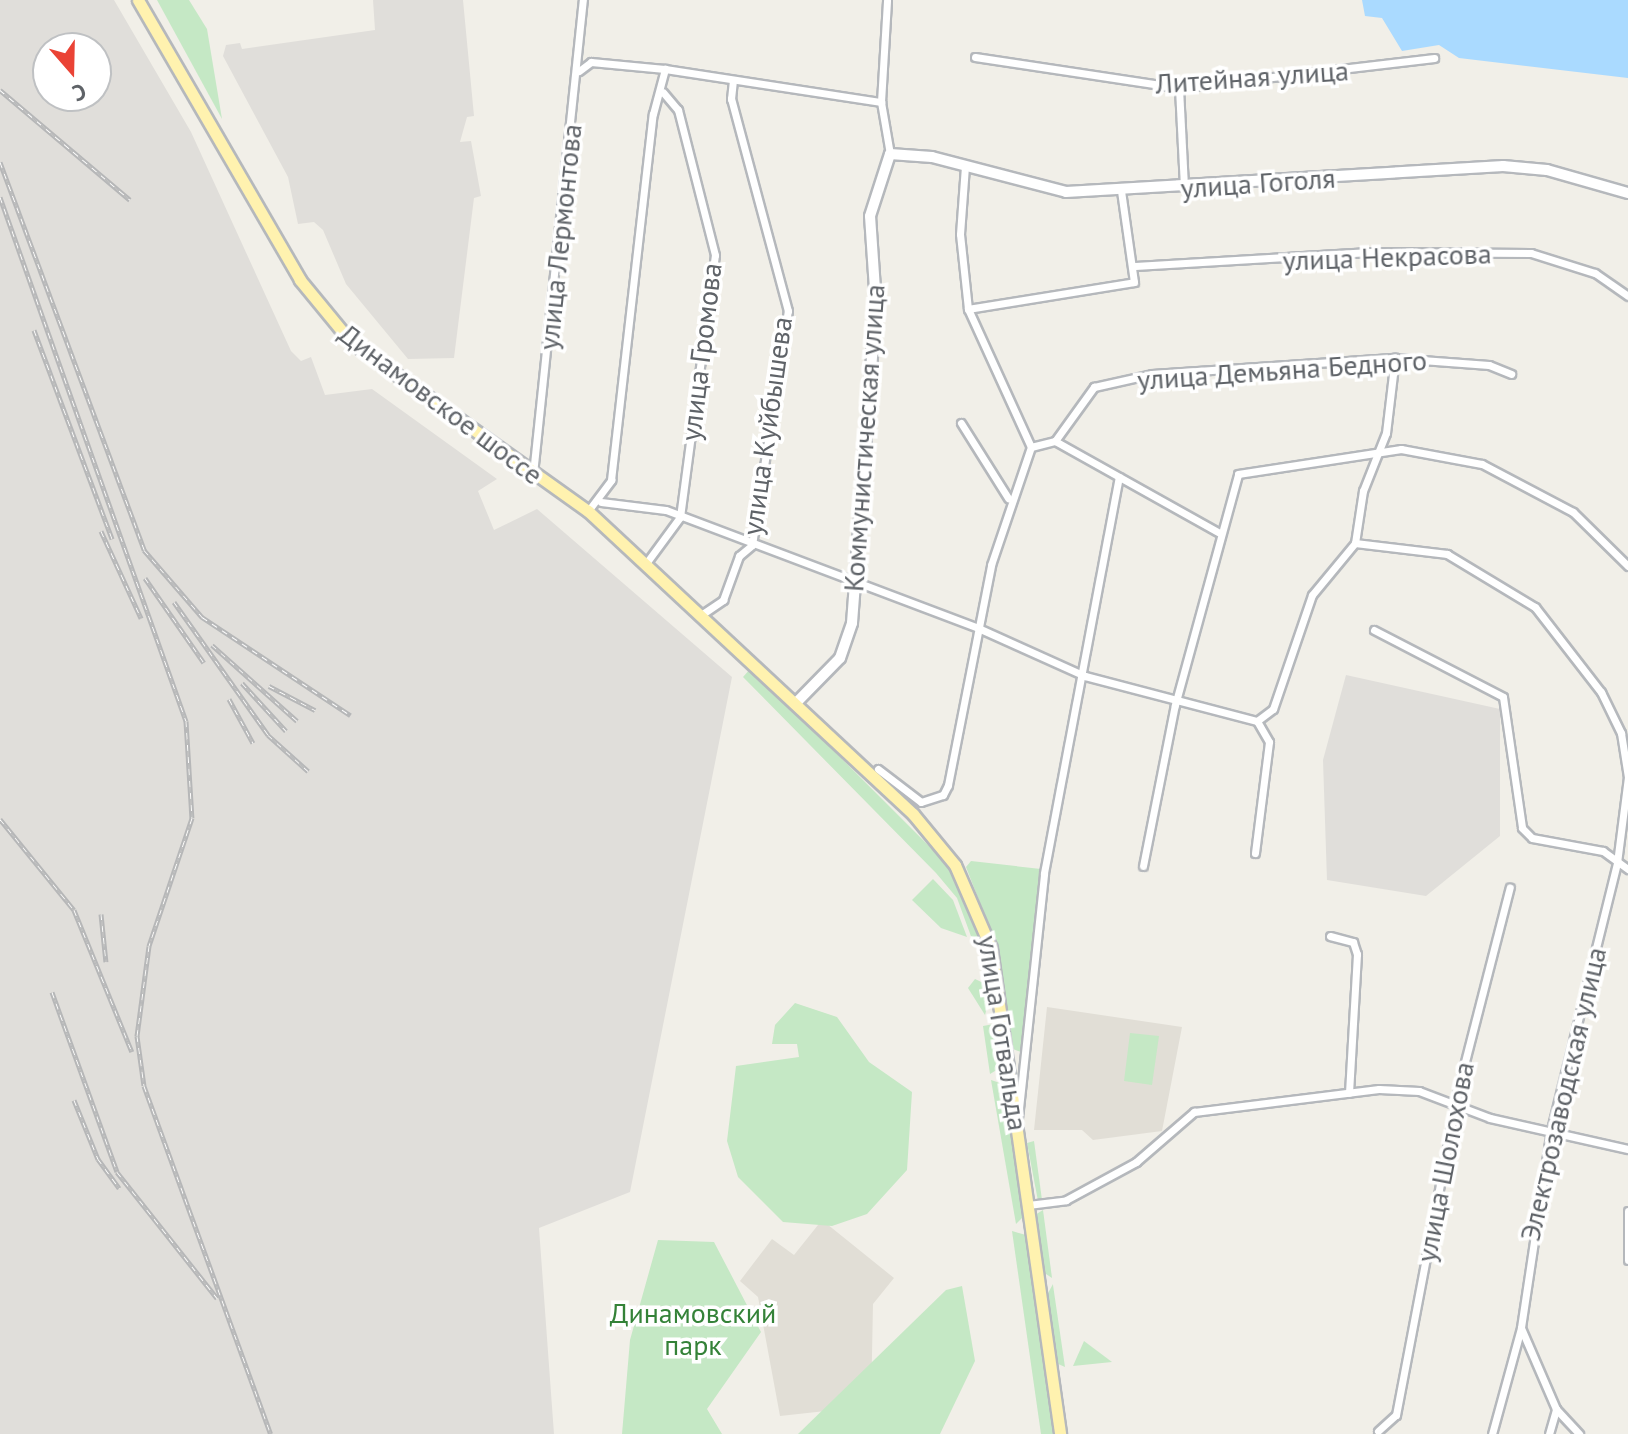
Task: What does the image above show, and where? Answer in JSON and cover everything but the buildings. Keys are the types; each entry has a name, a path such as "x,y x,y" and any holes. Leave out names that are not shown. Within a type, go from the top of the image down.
{"main road":[{"name":"Динамовское шоссе","path":"138,0 327,316 373,360 588,511 647,562 795,704"},
{"name":"улица Готвальда","path":"795,704 913,814 972,892 991,948 1060,1434"}],"street":[{"name":"улица Лермонтова","path":"533,474 579,71 583,0"},
{"path":"887,0 881,102 890,154"},
{"name":"Литейная улица","path":"975,57 1179,88 1434,58"},
{"path":"579,71 591,62 665,69 881,102"},
{"path":"588,511 601,502 611,480 653,114 663,92 665,69"},
{"name":"улица Куйбышева","path":"701,615 723,600 739,556 752,545 788,311 731,99 733,80"},
{"path":"1179,88 1184,188"},
{"name":"улица Громова","path":"647,562 680,517 715,255 678,110 663,92"},
{"name":"улица Гоголя","path":"890,154 965,166 1035,187 1121,191 1503,166 1547,170 1628,193"},
{"name":"Коммунистическая улица","path":"795,704 847,644 876,304 870,216 890,154"},
{"path":"965,166 960,234 968,309 987,364 1031,447"},
{"path":"968,309 1134,282 1135,266 1121,191"},
{"name":"улица Некрасова","path":"1135,266 1370,252 1531,253 1595,273 1628,296"},
{"path":"601,502 648,505 854,586 978,628 1085,676 1175,705 1257,721 1273,709 1312,595 1355,543 1363,491 1379,455 1395,358"},
{"name":"улица Демьяна Бедного","path":"1055,441 1094,387 1152,374 1395,358 1489,365 1511,374"},
{"path":"961,423 1008,498"},
{"path":"1031,447 1055,441 1218,532"},
{"path":"878,769 921,802 943,795 1008,498 1031,447"},
{"path":"1143,866 1175,705 1218,532 1238,474 1379,455 1433,453 1524,482 1573,512 1628,566"},
{"path":"1017,1126 1044,873 1085,676 1091,602 1119,477"},
{"name":"Электрозаводская улица","path":"1355,543 1397,544 1474,565 1535,607 1571,647 1621,733 1628,777 1617,863 1551,1129 1521,1328 1492,1434"},
{"path":"1374,630 1503,697 1522,828 1540,841 1603,851 1628,869"},
{"path":"1255,853 1268,753 1257,721"},
{"name":"улица Шолохова","path":"1378,1431 1396,1415 1455,1102 1510,887"},
{"path":"1330,936 1353,942 1357,954 1349,1093"},
{"path":"1008,1061 1026,1059"},
{"path":"1028,1205 1074,1196 1136,1162 1173,1129 1220,1104 1349,1093 1419,1091 1628,1149"},
{"path":"1628,1211 1628,1260"},
{"path":"1521,1328 1556,1409 1579,1434"},
{"path":"1549,1434 1556,1409"}],"shaded area":[{"path":"0,0 114,0 191,132 291,351 301,361 311,357 325,395 372,389 497,479 478,491 494,530 537,509 732,677 630,1192 539,1228 554,1434 0,1434"},
{"path":"373,0 463,0 474,116 467,117 460,142 471,141 481,196 474,198 454,358 408,359 346,284 323,230 314,222 298,224 288,177 223,56 226,45 240,43 242,49 375,30"},
{"path":"1346,675 1500,709 1500,836 1426,896 1327,880 1323,760"},
{"path":"1047,1007 1182,1027 1162,1131 1093,1140 1082,1130 1034,1130"},
{"path":"822,1220 894,1278 873,1304 871,1406 780,1416 758,1297 740,1281 772,1239 794,1255"}],"green space":[{"path":"157,0 189,0 207,29 222,119"},
{"path":"751,668 947,864 967,894 982,939 972,939 957,898 936,873 743,677"},
{"path":"971,861 1041,869 1021,1052 1013,1049 997,947 966,867"},
{"path":"933,879 953,900 967,937 941,928 912,900"},
{"path":"975,979 992,987 985,1015 968,988"},
{"path":"795,1003 837,1017 869,1062 912,1092 907,1170 867,1214 832,1226 783,1222 738,1177 727,1141 736,1066 799,1057 797,1044 772,1044 775,1025"},
{"path":"994,1024 1003,1066 990,1074 983,1026"},
{"path":"1130,1033 1159,1036 1152,1085 1124,1081"},
{"path":"991,1080 1006,1085 1024,1216 1016,1224"},
{"path":"1034,1141 1042,1200 1038,1201 1027,1143"},
{"path":"1043,1210 1052,1278 1043,1272 1035,1215"},
{"path":"1012,1231 1026,1235 1054,1434 1041,1434"},
{"name":"Динамовский парк","path":"658,1240 714,1242 761,1332 707,1409 722,1434 622,1434 630,1340"},
{"path":"1053,1284 1065,1367 1056,1363 1047,1295"},
{"name":"Динамовский парк","path":"962,1286 975,1361 940,1434 798,1434 946,1290"},
{"path":"1084,1341 1112,1362 1073,1366"}],"water":[{"path":"1362,0 1628,0 1628,78 1459,58 1439,45 1402,51 1382,18 1365,16"}],"railway":[{"path":"0,90 130,200"},
{"path":"0,162 144,550 202,617 350,715"},
{"path":"0,197 186,721 192,818 149,946 137,1036 144,1086 271,1434"},
{"path":"34,330 112,539"},
{"path":"101,531 141,618"},
{"path":"145,578 204,663"},
{"path":"174,602 268,735 308,771"},
{"path":"212,645 297,721"},
{"path":"242,683 286,731"},
{"path":"269,686 315,710"},
{"path":"229,699 253,743"},
{"path":"0,819 74,910 132,1052"},
{"path":"101,914 106,962"},
{"path":"52,992 117,1172 217,1298"},
{"path":"74,1100 98,1159 119,1188"}]}
